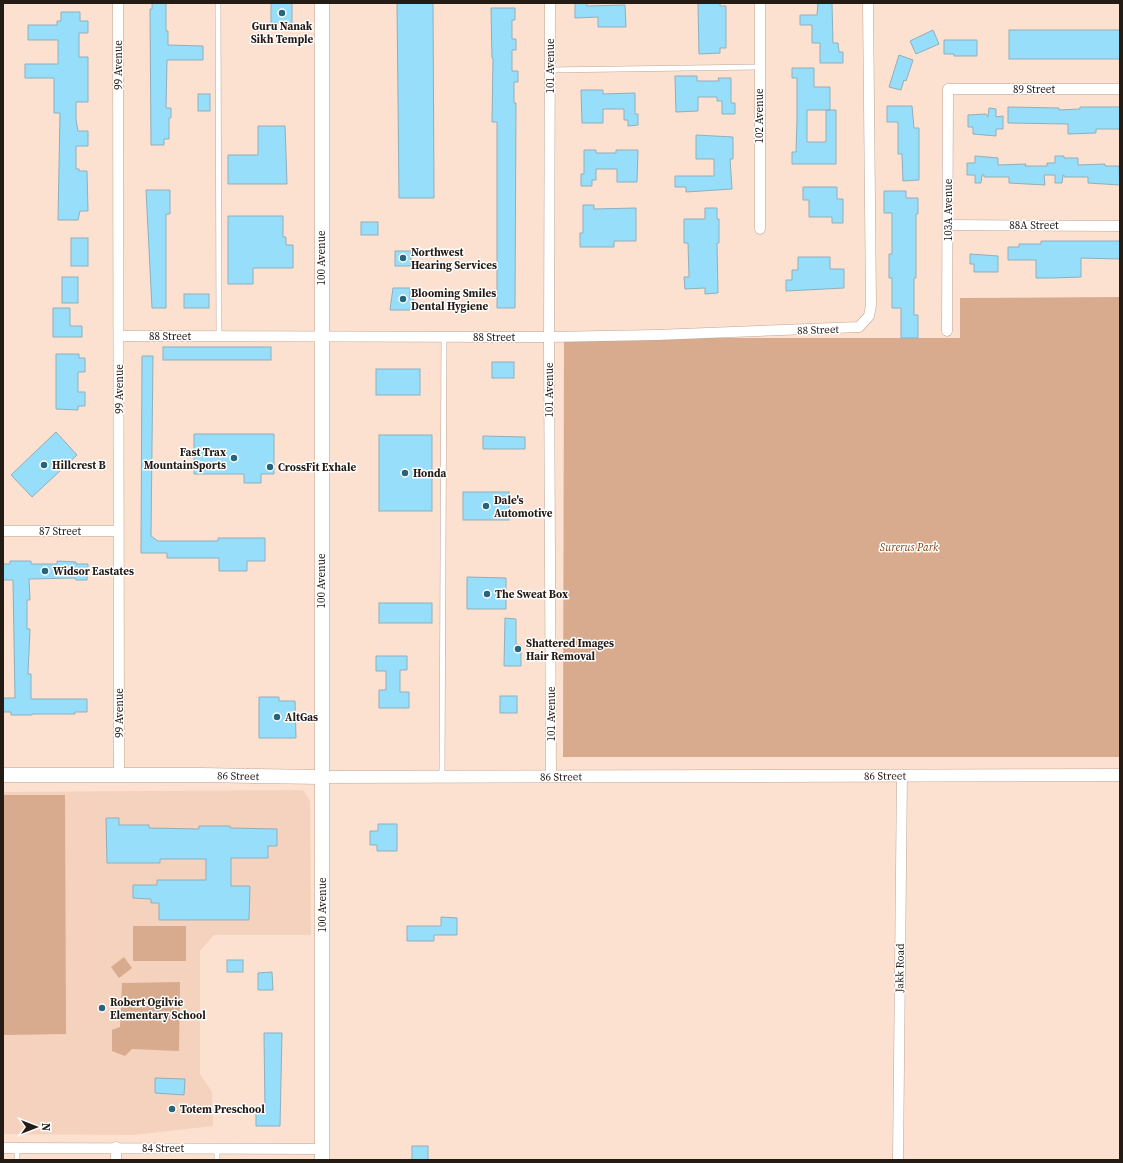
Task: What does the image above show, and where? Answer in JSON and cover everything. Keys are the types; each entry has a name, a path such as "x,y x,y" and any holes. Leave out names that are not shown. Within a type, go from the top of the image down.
{"main road":[{"name":"100 Avenue","path":"322,3 322,1154"},
{"name":"86 Street","path":"3,775 322,777"}],"street":[{"name":"99 Avenue","path":"118,3 119,775"},
{"name":"101 Avenue","path":"550,3 549,337 551,776"},
{"name":"102 Avenue","path":"760,3 760,229"},
{"name":"88 Street","path":"119,336 549,337 859,328 865,321 871,305 868,3"},
{"name":"89 Street","path":"948,90 1120,89"},
{"name":"103A Avenue","path":"947,331 949,225 948,90"},
{"name":"88A Street","path":"949,225 1120,226"},
{"name":"87 Street","path":"3,531 118,531"},
{"name":"86 Street","path":"322,777 902,775 1120,776"},
{"name":"Jakk Road","path":"898,1160 902,775"},
{"path":"116,1147 116,1160"},
{"name":"84 Street","path":"3,1148 217,1148 322,1154"}],"lane":[{"path":"218,3 219,336"},
{"path":"550,70 759,67"},
{"path":"442,776 444,337"},
{"path":"17,1148 17,1160"},
{"path":"217,1148 217,1160"}],"shaded area":[{"name":"Robert Ogilvie Elementary School","path":"303,790 310,801 311,935 214,935 200,951 200,1074 212,1092 213,1126 133,1135 3,1134 3,792"}],"green space":[{"name":"Surerus Park","path":"1120,297 1120,757 563,757 564,338 960,338 960,298"},
{"path":"3,795 65,795 66,1034 3,1035"},
{"path":"133,926 186,926 186,961 133,961"},
{"path":"124,957 132,968 119,978 111,967"},
{"path":"180,982 179,1051 132,1049 125,1056 112,1051 112,1030 120,1027 122,983"}],"building":[{"path":"152,3 166,3 166,31 168,31 168,45 203,46 203,60 167,60 166,108 171,108 171,118 169,118 169,139 164,139 164,145 151,145 150,9 152,9"},
{"name":"Guru Nanak Sikh Temple","path":"271,3 292,3 292,23 271,23"},
{"path":"397,3 433,3 434,198 399,198"},
{"path":"575,3 587,3 587,6 625,5 626,27 598,27 598,17 575,18"},
{"path":"698,3 720,3 720,6 726,6 726,48 720,48 720,53 699,54"},
{"path":"818,3 832,3 833,43 838,43 839,52 843,52 843,63 820,63 820,43 812,43 812,25 800,25 800,15 817,15"},
{"path":"491,8 515,8 515,20 512,20 512,39 516,39 516,50 512,50 512,71 518,71 518,82 514,82 514,103 516,103 515,308 497,308 497,122 492,122 493,58"},
{"path":"61,12 80,12 80,21 88,21 88,33 79,33 79,57 88,57 88,102 76,102 76,120 78,131 88,131 88,146 76,146 76,169 79,169 79,171 87,171 88,211 80,211 78,220 58,220 60,113 54,113 54,78 25,78 25,64 58,64 58,40 28,40 28,25 57,25 57,21 61,21"},
{"path":"933,30 939,44 916,54 910,41"},
{"path":"1009,30 1120,30 1120,59 1009,59"},
{"path":"944,40 977,40 977,56 954,56 954,54 944,54"},
{"path":"899,55 913,60 906,81 904,80 901,90 889,87"},
{"path":"792,68 814,68 814,87 830,87 830,110 836,110 836,164 792,164 792,152 796,152 797,78 792,78","holes":["807,110 826,110 826,142 807,142"]},
{"path":"675,76 697,76 697,81 719,81 718,78 731,78 731,103 735,103 735,114 722,114 722,101 717,101 717,97 698,97 698,111 676,112"},
{"path":"581,90 603,90 603,94 635,93 635,114 638,114 638,125 628,126 628,120 624,120 624,109 603,109 603,123 582,123"},
{"path":"198,94 210,94 210,111 198,111"},
{"path":"887,106 912,106 914,128 919,128 919,180 903,181 902,154 898,154 898,122 887,122"},
{"path":"1008,107 1059,108 1059,110 1080,109 1080,107 1120,107 1120,129 1096,129 1096,133 1068,134 1068,124 1008,123"},
{"path":"989,108 996,109 996,117 1003,116 1003,129 996,129 996,136 973,134 973,127 968,127 968,115 986,114 988,117"},
{"path":"258,126 285,126 287,184 228,184 228,155 258,155"},
{"path":"696,135 733,137 733,159 730,159 732,189 686,192 686,187 675,187 675,176 714,176 714,159 696,159"},
{"path":"584,150 596,150 596,153 616,153 616,150 638,150 637,182 617,182 617,169 596,169 596,180 592,180 592,186 581,186 581,174 584,174"},
{"path":"975,156 998,158 998,165 1026,164 1025,166 1047,166 1047,163 1055,163 1055,156 1064,156 1064,158 1078,158 1078,165 1105,164 1105,166 1119,166 1120,185 1088,183 1088,177 1064,177 1064,175 1062,183 1055,183 1055,175 1044,175 1045,185 1009,183 1009,177 984,177 984,175 982,175 981,183 975,183 975,175 967,175 967,163 975,163"},
{"path":"803,187 837,187 837,199 843,199 843,223 832,223 832,217 809,217 809,200 803,200"},
{"path":"146,190 170,190 170,214 166,214 166,308 152,308"},
{"path":"884,191 906,191 906,198 918,198 918,214 916,214 916,278 914,278 914,315 918,315 918,338 901,338 901,308 892,308 892,278 889,278 889,254 892,254 892,213 884,213"},
{"path":"583,205 594,205 594,209 636,208 636,241 614,241 614,247 580,247 580,233 583,233"},
{"path":"705,208 717,208 717,219 719,219 719,243 717,243 718,293 705,294 705,288 685,289 684,277 689,277 688,243 684,243 684,219 705,219"},
{"path":"228,216 283,216 283,237 286,237 286,245 293,245 293,268 253,268 253,284 228,284"},
{"path":"361,222 378,222 378,235 361,235"},
{"path":"71,238 88,238 88,266 71,266"},
{"path":"1041,241 1120,241 1120,259 1081,258 1081,277 1051,278 1036,278 1036,260 1008,260 1008,247 1019,247 1019,244 1041,244"},
{"name":"Northwest Hearing Services","path":"395,251 411,251 411,266 395,266"},
{"path":"970,254 998,256 998,272 974,272 974,264 970,264"},
{"path":"798,257 830,257 830,269 844,269 844,288 786,291 786,280 792,280 792,270 798,270"},
{"path":"62,277 78,277 78,303 62,303"},
{"name":"Blooming Smiles Dental Hygiene","path":"393,288 410,288 410,299 414,299 414,308 410,308 410,310 390,310"},
{"path":"184,294 209,294 209,308 184,308"},
{"path":"53,308 70,308 70,326 82,326 82,337 53,337"},
{"path":"163,347 271,347 271,360 163,360"},
{"path":"56,354 79,354 79,358 85,358 85,372 78,372 78,392 85,392 85,406 78,406 78,410 56,409"},
{"path":"142,356 153,356 151,536 158,541 218,541 218,538 265,538 265,561 247,561 247,571 219,571 219,558 167,558 167,553 141,553"},
{"path":"492,362 514,362 514,378 492,378"},
{"path":"376,369 420,369 420,395 376,395"},
{"name":"Hillcrest B","path":"56,432 77,455 32,497 11,475"},
{"name":"Fast Trax MountainSports","path":"194,434 274,434 274,474 261,474 261,483 244,483 244,474 194,474"},
{"name":"Honda","path":"379,435 432,435 432,511 379,511"},
{"path":"483,436 525,437 525,449 483,449"},
{"name":"Dale's Automotive","path":"463,492 509,492 509,520 463,520"},
{"path":"10,561 31,561 31,564 57,564 57,561 88,564 87,580 76,580 75,578 29,579 30,600 27,600 27,629 30,629 28,674 31,674 31,699 87,699 87,712 75,712 75,714 11,715 11,712 3,712 3,698 15,698 13,580 3,580 3,564 10,564"},
{"name":"The Sweat Box","path":"467,577 506,578 506,609 467,609"},
{"path":"379,603 432,603 432,623 379,623"},
{"path":"505,618 516,619 516,644 521,645 521,666 504,666"},
{"path":"376,656 407,656 407,670 400,670 400,692 409,692 409,708 379,708 379,690 386,690 386,671 376,671"},
{"path":"500,696 517,696 517,713 500,713"},
{"name":"AltGas","path":"259,697 279,697 279,701 295,701 296,738 259,738"},
{"path":"106,818 119,818 119,825 149,825 149,828 199,829 199,826 230,826 230,828 277,829 277,846 268,846 268,858 231,858 231,886 250,886 249,920 159,920 159,903 151,903 151,899 133,898 133,885 157,885 157,880 206,880 206,859 160,859 160,863 107,863"},
{"path":"378,824 397,824 397,851 377,851 377,845 370,845 370,831 378,831"},
{"path":"441,917 457,918 457,935 434,935 434,941 407,941 407,926 441,926"},
{"path":"227,960 243,960 243,972 227,972"},
{"path":"272,972 273,990 258,990 258,973"},
{"path":"264,1033 282,1033 280,1126 256,1126 256,1111 265,1111"},
{"path":"155,1078 185,1079 184,1095 155,1093"},
{"path":"412,1146 428,1146 428,1160 412,1160"}],"place":[{"name":"Guru Nanak Sikh Temple","path":"282,13"},
{"name":"Northwest Hearing Services","path":"403,258"},
{"name":"Blooming Smiles Dental Hygiene","path":"403,299"},
{"name":"Fast Trax MountainSports","path":"234,458"},
{"name":"Hillcrest B","path":"44,465"},
{"name":"CrossFit Exhale","path":"270,467"},
{"name":"Honda","path":"405,473"},
{"name":"Dale's Automotive","path":"486,506"},
{"name":"Widsor Eastates","path":"45,571"},
{"name":"The Sweat Box","path":"487,594"},
{"name":"Shattered Images Hair Removal","path":"518,649"},
{"name":"AltGas","path":"277,717"},
{"name":"Robert Ogilvie Elementary School","path":"102,1008"},
{"name":"Totem Preschool","path":"172,1109"}]}
